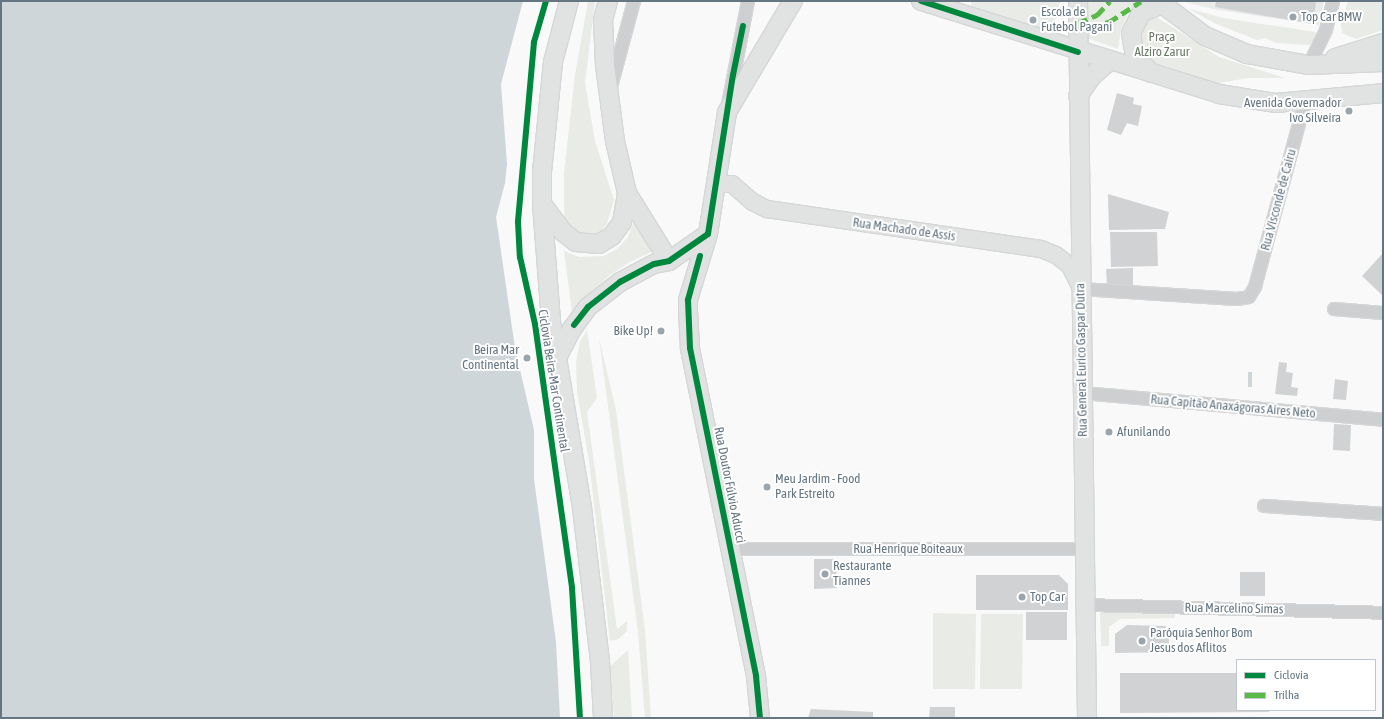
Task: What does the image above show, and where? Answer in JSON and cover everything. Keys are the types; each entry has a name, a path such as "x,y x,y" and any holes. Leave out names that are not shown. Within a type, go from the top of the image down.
{"main road":[{"path":"569,1 554,62 542,173 542,204 547,288 582,508 600,662 603,718"},
{"path":"608,1 603,20 608,98 627,193 668,261"},
{"name":"Rua Doutor Fúlvio Aducci","path":"760,718 756,676 688,330 688,300 708,234 727,112 793,1"},
{"path":"920,1 1081,53 1232,96 1276,103 1305,102 1383,93"},
{"name":"Rua General Eurico Gaspar Dutra","path":"1078,1 1081,53"},
{"name":"Rua General Eurico Gaspar Dutra","path":"1085,1 1078,96 1087,718"},
{"path":"1151,73 1135,56 1131,33 1141,13 1160,3 1193,28 1223,46 1269,60 1309,65 1383,62"},
{"path":"1309,65 1383,43"},
{"path":"1078,96 1092,76 1109,61"},
{"path":"542,204 563,232 576,242 599,244 612,236 622,222 627,193"},
{"path":"557,358 572,329 588,307 620,282 654,264 668,261 708,234"}],"street":[{"path":"608,98 634,1"},
{"path":"727,112 748,1"},
{"path":"1309,65 1326,30 1333,1"},
{"name":"Rua Visconde de Cairu","path":"1081,289 1237,299 1248,297 1255,287 1305,102"},
{"name":"Rua Machado de Assis","path":"716,184 732,184 753,202 767,209 1041,249 1056,255 1070,266 1081,289"},
{"path":"1334,309 1383,313"},
{"name":"Rua Capitão Anaxágoras Aires Neto","path":"1083,394 1383,420"},
{"path":"1264,506 1383,514"},
{"name":"Rua Henrique Boiteaux","path":"730,549 1085,550"},
{"name":"Rua Marcelino Simas","path":"1086,606 1383,613"}],"shaded area":[{"path":"1,1 523,1 501,84 507,164 505,183 496,217 515,348 534,430 534,479 556,642 560,718 1,718"},
{"name":"Top Car BMW","path":"1215,1 1324,1 1319,25 1213,9"},
{"path":"1248,372 1252,372 1252,387 1248,387"}],"green space":[{"path":"588,1 595,1 585,83 595,141 614,200 607,224 593,240 565,229 564,204 564,173 575,75"},
{"name":"Escola de Futebol Pagani","path":"972,1 1060,1 1052,31 970,9"},
{"name":"Praça Alziro Zarur","path":"1087,1 1148,1 1128,14 1121,28 1118,49 1087,38"},
{"name":"Praça Alziro Zarur","path":"1181,1 1214,1 1213,9"},
{"path":"1348,1 1383,1 1383,30 1356,39 1342,33 1341,24"},
{"path":"1187,8 1223,18 1316,32 1314,40 1309,45 1276,43 1265,38 1257,40 1214,23"},
{"name":"Praça Alziro Zarur","path":"1155,16 1219,57 1285,78 1248,78 1219,83 1183,74 1148,61 1144,56 1137,26"},
{"path":"634,221 651,252 628,263 610,275 595,289 573,320 564,251 579,257 604,256 617,249 628,237"},
{"path":"587,330 597,398 587,412 617,629 627,621 627,631 619,639 610,641 589,461 577,392 576,362 580,341"},
{"path":"599,338 616,410 645,630 651,718 645,718 638,632"},
{"path":"1175,610 1175,618 1120,619 1109,627 1109,646 1101,646 1100,611"},
{"path":"933,613 976,614 975,689 933,689"},
{"path":"981,614 1023,614 1022,689 980,689"},
{"path":"628,650 632,718 614,718 610,666"}],"building":[{"name":"Top Car BMW","path":"1216,1 1316,1 1313,24 1215,7"},
{"path":"1117,93 1134,98 1133,104 1142,106 1138,126 1127,123 1121,135 1107,130"},
{"path":"1108,194 1169,212 1165,229 1109,230"},
{"path":"1110,232 1157,232 1158,266 1111,267"},
{"path":"1383,253 1383,296 1362,276"},
{"path":"1133,268 1133,286 1107,286 1106,269"},
{"path":"1279,362 1287,363 1286,372 1293,373 1291,387 1298,388 1297,396 1275,394"},
{"path":"1335,379 1348,381 1346,400 1333,399"},
{"path":"1334,424 1351,425 1350,451 1333,450"},
{"name":"Restaurante Tiannes","path":"814,559 836,559 837,588 814,589"},
{"path":"1240,572 1265,572 1265,596 1240,596"},
{"name":"Top Car","path":"976,575 1059,575 1068,584 1068,610 976,610"},
{"path":"1026,612 1067,612 1067,640 1026,640"},
{"name":"Paróquia Senhor Bom Jesus dos Aflitos","path":"1127,625 1166,626 1165,634 1169,637 1169,647 1179,646 1180,652 1115,653 1115,634"},
{"path":"1120,673 1236,673 1236,711 1269,711 1269,712 1120,713"},
{"path":"930,707 955,707 955,718 929,718"},
{"path":"811,709 873,712 873,718 808,718"}],"marked path":[{"path":"1078,23 1097,15 1110,1"},
{"path":"1078,27 1091,27 1109,22 1141,1"}],"cycle path":[{"name":"Ciclovia Beira-Mar Continental","path":"546,1 534,42 518,222 520,257 535,324 572,588 580,718"},
{"path":"921,1 1078,52"},
{"path":"574,325 588,307 620,282 654,264 669,261 708,234 733,75 743,26"},
{"path":"700,256 688,300 690,348 756,676 760,718"}],"place":[{"name":"Top Car BMW","path":"1293,17"},
{"name":"Escola de Futebol Pagani","path":"1033,20"},
{"name":"Avenida Governador Ivo Silveira","path":"1349,111"},
{"name":"Bike Up!","path":"661,331"},
{"name":"Beira Mar Continental","path":"527,358"},
{"name":"Afunilando","path":"1109,432"},
{"name":"Meu Jardim - Food Park Estreito","path":"767,487"},
{"name":"Restaurante Tiannes","path":"825,574"},
{"name":"Top Car","path":"1022,597"},
{"name":"Paróquia Senhor Bom Jesus dos Aflitos","path":"1142,641"}]}
